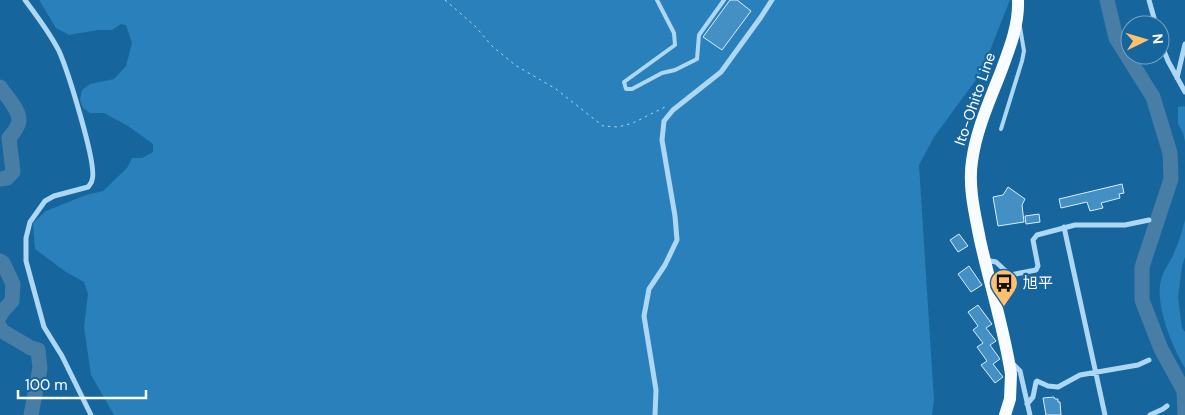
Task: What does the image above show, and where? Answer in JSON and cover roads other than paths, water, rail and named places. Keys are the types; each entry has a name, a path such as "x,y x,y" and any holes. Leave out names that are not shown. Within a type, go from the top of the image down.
{"main road":[{"name":"Ito-Ohito Line","path":"1005,415 1012,387 1009,360 971,192 972,162 977,139 987,106 1012,42 1018,0"}],"street":[{"path":"25,0 51,37 59,52 75,95 93,166 93,180 88,187 54,196 45,201 30,222 26,238 26,261 44,327 62,356 91,415"},
{"path":"655,415 656,390 644,316 649,289 665,265 677,240 675,216 662,140 664,121 673,110 721,72 772,0"},
{"path":"1149,0 1153,15"},
{"path":"1177,79 1185,44"},
{"path":"1170,63 1185,92"},
{"path":"985,260 996,262 1010,276 1036,270 1038,266 1033,243 1034,237 1064,227 1087,225 1125,226 1149,220"},
{"path":"1064,227 1105,415"},
{"path":"1009,360 1020,371 1030,415"},
{"path":"1028,404 1033,397 1036,382 1038,381 1048,386 1058,387 1080,375 1138,365 1149,360"},
{"path":"1150,415 1167,406"}],"lane":[{"path":"657,0 674,33 675,45 624,82 626,89 632,89 662,73 675,70 696,59 699,35 724,0"},
{"path":"1001,128 1024,51 1017,15"}],"waterway":[{"path":"1107,0 1116,38 1153,97 1170,153 1171,179 1142,267 1142,300 1161,349 1184,391 1185,415"},
{"path":"0,87 15,107 19,120 17,127 9,138 13,172 7,178 0,179"},
{"path":"0,261 3,263 13,284 12,301 0,316"},
{"path":"0,327 2,331 38,350 40,368 31,415"}],"place":[{"name":"旭平","path":"1004,307"}]}
